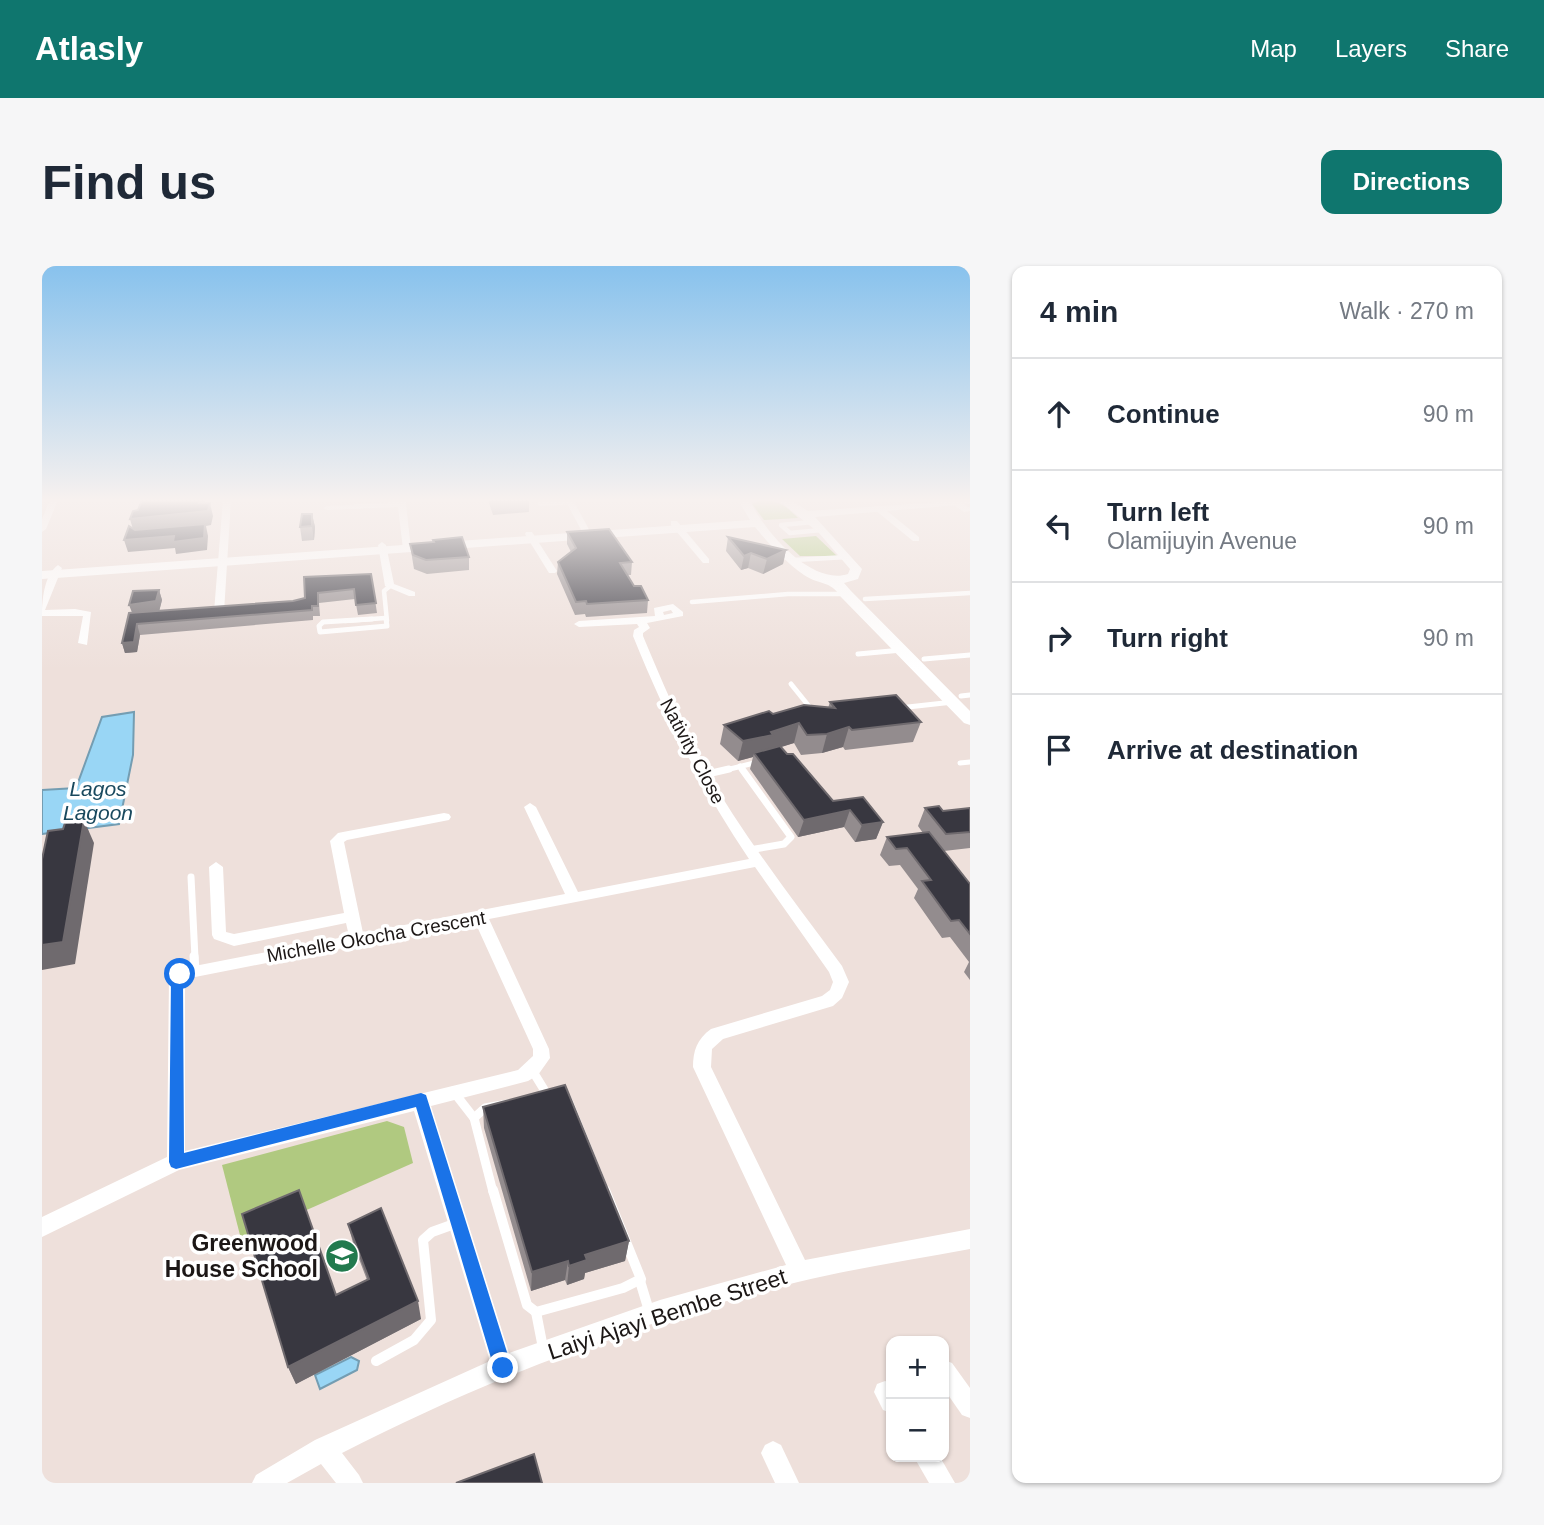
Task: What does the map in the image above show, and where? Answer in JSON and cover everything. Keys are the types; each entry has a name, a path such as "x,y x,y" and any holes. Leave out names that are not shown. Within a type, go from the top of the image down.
{"street":[{"path":"42,575 57,571 254,557"},
{"path":"385,557 390,586 412,594"},
{"path":"543,557 552,571"},
{"path":"702,557 706,561"},
{"path":"790,557 811,575 843,584 865,599 963,699 970,720"},
{"path":"843,584 856,573 847,557"},
{"path":"219,612 222,559"},
{"path":"42,569 57,571"},
{"path":"42,608 57,571"},
{"path":"843,584 902,650 963,699"},
{"path":"205,613 231,611"},
{"path":"42,614 88,614 83,642"},
{"path":"579,624 660,617"},
{"name":"Nativity Close","path":"639,619 645,628 638,632 638,636 676,727 753,856 836,970 841,982 836,994 827,1001 723,1031 708,1039 701,1052 702,1067 800,1271"},
{"path":"530,807 574,898"},
{"path":"357,940 337,845 340,839 444,817"},
{"name":"Michelle Okocha Crescent","path":"195,969 574,898 753,856"},
{"path":"216,867 219,935 225,939 234,940 352,918"},
{"path":"42,1227 176,1162 522,1076 532,1070 542,1058 541,1049 480,917"},
{"path":"176,1162 177,980 180,974 195,969"},
{"path":"421,1100 503,1368"},
{"name":"Laiyi Ajayi Bembe Street","path":"264,1483 323,1448 391,1413 544,1352 650,1314 800,1271 970,1239"},
{"path":"949,1378 970,1407"},
{"path":"323,1448 351,1483"},
{"path":"773,1453 787,1483"},
{"path":"929,1462 943,1483"}],"lane":[{"path":"794,561 847,557"},
{"path":"692,602 788,594 843,584"},
{"path":"385,618 324,622 319,626 320,632 387,626 384,591 390,586"},
{"path":"865,599 970,593"},
{"path":"858,654 902,650"},
{"path":"924,659 970,655"},
{"path":"791,684 818,714"},
{"path":"889,709 963,699"},
{"path":"703,775 761,761"},
{"path":"960,763 970,762"},
{"path":"740,766 791,837 784,844 753,856"},
{"path":"191,877 195,969"},
{"path":"532,1070 548,1096"},
{"path":"453,1091 474,1118 519,1282 527,1305 536,1312 544,1352"},
{"path":"474,1118 485,1108 548,1096 566,1097 639,1271 650,1314"},
{"path":"376,1360 419,1339 425,1331 430,1320 424,1240 432,1232 458,1223"},
{"path":"536,1312 640,1282"}],"green space":[{"path":"387,1121 404,1127 413,1163 241,1239 222,1165"}],"water":[{"name":"Lagos Lagoon","path":"134,712 133,755 119,824 42,834 42,790 76,788 102,717"},
{"path":"351,1357 359,1361 357,1370 320,1389 315,1375"}],"building":[{"path":"418,557 469,557 426,560"},
{"path":"565,557 628,557 632,562 620,563 634,586 641,586 648,600 587,604 586,601 576,602 558,562"},
{"path":"371,574 376,603 356,605 354,589 318,593 318,606 312,606 312,610 137,624 134,642 122,643 129,613 293,601 305,598 304,577"},
{"path":"159,590 156,601 129,605 133,591"},
{"path":"896,695 921,722 852,730 849,727 827,734 807,735 799,723 771,732 773,735 743,741 724,725 769,711 773,714 804,705 835,708 830,702"},
{"path":"780,746 787,754 793,754 833,801 863,797 883,822 862,825 850,810 804,820 754,753"},
{"path":"939,806 943,811 970,808 970,832 946,834 925,808"},
{"path":"84,820 63,942 42,945 42,859 48,831 63,829 65,823"},
{"path":"929,832 970,884 970,934 959,920 951,921 922,881 931,880 907,848 896,849 887,837"},
{"path":"565,1085 629,1241 585,1255 587,1260 569,1266 568,1261 532,1272 483,1107"},
{"path":"299,1190 336,1295 369,1279 348,1224 381,1208 418,1301 288,1367 242,1214"},
{"path":"534,1454 542,1483 456,1483"}],"place":[{"name":"Greenwood House School","path":"342,1256"}],"route":[{"path":"180,974 177,980 176,1162 421,1100 503,1368"}]}
